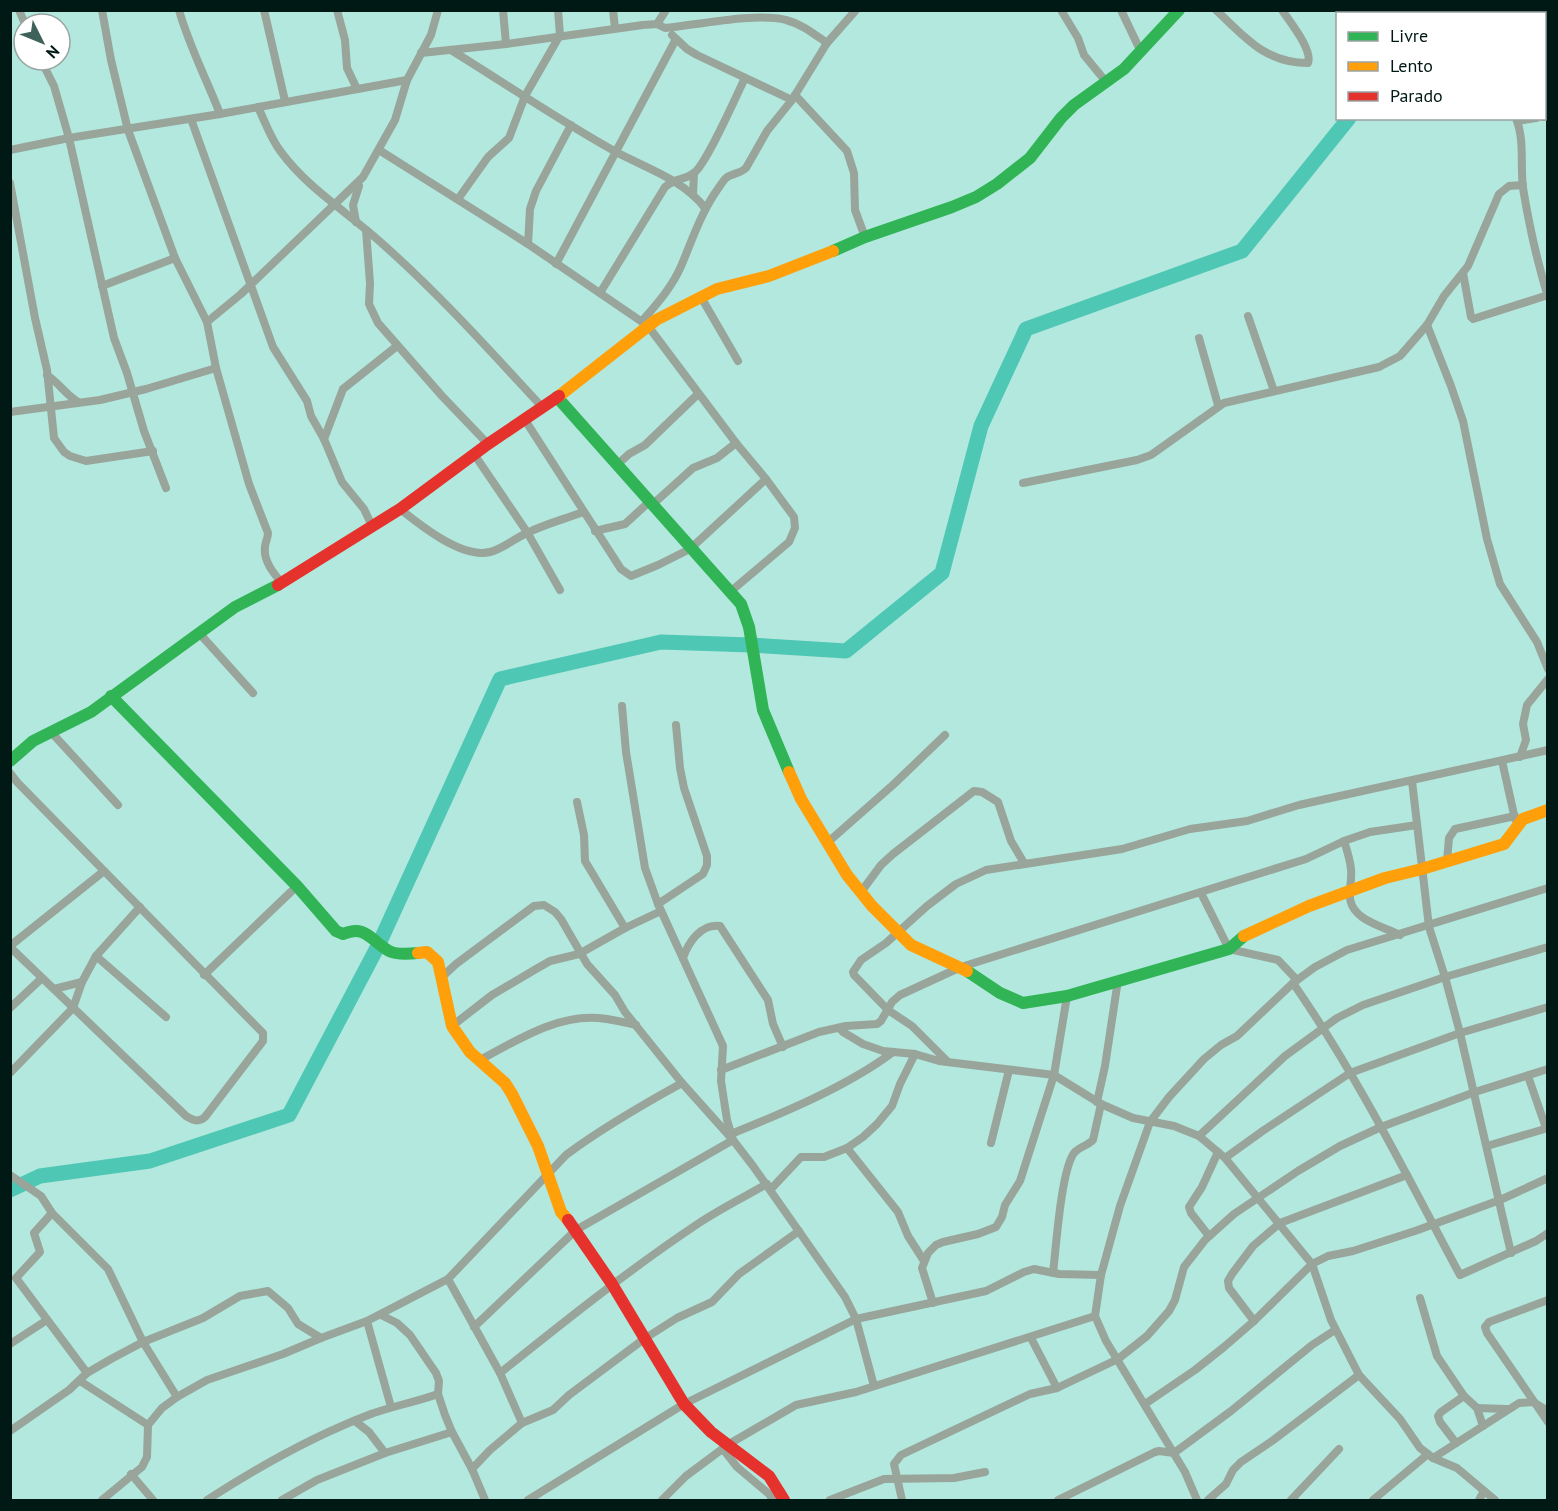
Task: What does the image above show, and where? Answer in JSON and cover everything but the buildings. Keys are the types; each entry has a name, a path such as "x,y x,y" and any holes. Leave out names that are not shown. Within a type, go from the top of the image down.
{"street":[{"path":"102,10 128,130 175,258 207,322 216,368 249,484 268,533 264,545 265,554 273,573 282,584"},
{"path":"179,10 186,35 198,56 220,114"},
{"path":"264,10 285,101"},
{"path":"337,10 345,40 348,68 357,89"},
{"path":"356,222 353,205 355,194 399,110 407,80 431,35 438,10"},
{"path":"502,10 506,44"},
{"path":"458,199 488,157 509,138 525,96 560,35 558,10"},
{"path":"613,10 615,28"},
{"path":"661,26 666,10"},
{"path":"645,323 677,273 705,208 726,178 747,168 767,131 794,98 826,43 856,10"},
{"path":"1061,10 1078,38 1084,55 1107,83"},
{"path":"1121,10 1141,52"},
{"path":"10,760 33,741 91,712 235,607 282,584 400,509 488,444 543,408 645,323 717,289 795,267 865,237 952,207 976,197 997,184 1030,158 1060,118 1074,105 1107,83 1141,52 1179,10"},
{"path":"1216,10 1265,53 1284,60 1308,63 1310,58 1306,49 1282,10"},
{"path":"421,53 506,44 615,28 767,16 803,26 826,43"},
{"path":"661,26 697,55 794,98 847,152 855,173 855,210 865,237"},
{"path":"556,264 676,39"},
{"path":"451,50 616,152 672,181 693,195 705,208"},
{"path":"47,72 54,86 69,138 114,338 144,431 166,488"},
{"path":"693,195 694,173 710,150 745,78"},
{"path":"10,150 407,80"},
{"path":"258,107 281,152 296,169 366,230 460,319 543,408"},
{"path":"191,119 273,347 307,401 311,416 324,439 342,482 364,509 372,526"},
{"path":"1463,273 1473,319 1547,296 1532,236 1523,185 1523,152 1517,120"},
{"path":"528,244 530,209 536,191 571,125"},
{"path":"380,150 528,244 645,323 794,517 795,528 789,542 730,592"},
{"path":"600,293 659,195 672,181 694,173"},
{"path":"207,322 363,177"},
{"path":"10,183 47,375 54,438 64,452 86,461 153,452"},
{"path":"1023,483 1137,460 1159,451 1218,405 1379,368 1400,356 1427,325 1444,296 1463,273 1472,258 1499,194 1509,186 1523,185"},
{"path":"366,230 370,283 369,304 378,323 488,444"},
{"path":"102,285 175,258"},
{"path":"700,297 738,361"},
{"path":"1248,316 1274,391"},
{"path":"1427,325 1462,421 1487,539 1500,584 1537,642 1548,669"},
{"path":"1199,338 1218,405"},
{"path":"324,439 343,389 397,346"},
{"path":"10,412 100,400 216,368"},
{"path":"47,375 78,402"},
{"path":"618,464 629,454 645,445 698,394"},
{"path":"557,397 741,604 746,614 763,710 801,799 847,875 911,945 961,967 1000,993 1023,1003 1067,996 1229,949 1278,960 1295,982 1350,1073 1460,1275 1511,1253 1548,1233"},
{"path":"525,420 595,531 621,569 631,576 690,549 766,479"},
{"path":"595,531 625,524 693,468 717,458 736,443"},
{"path":"474,454 527,532 560,590"},
{"path":"400,509 431,534 474,552 490,552 527,532 583,512"},
{"path":"200,633 254,693"},
{"path":"1520,757 1526,740 1523,724 1527,705 1548,679"},
{"path":"111,696 297,886 340,934 356,929 361,930 391,952 407,954 427,952 438,962 452,1026 462,1042 505,1083 512,1094 533,1134 561,1212 576,1230 612,1284 684,1404 726,1446 774,1481 784,1500"},
{"path":"622,706 626,752 645,868 660,908 723,1046 724,1056 721,1070 724,1104 732,1137"},
{"path":"452,1026 510,983 550,961 579,954 660,908 703,874 707,865 707,856 684,788 676,725"},
{"path":"51,732 118,805"},
{"path":"827,843 945,735"},
{"path":"1526,740 1543,751"},
{"path":"947,1061 912,1026 888,1010 853,972 861,960 898,933 927,906 956,884 971,876 994,868 1122,849 1190,829 1247,821 1299,805 1543,751"},
{"path":"1229,949 1234,942 1250,932 1348,891 1510,840 1516,822 1502,761"},
{"path":"10,773 258,1028 264,1037 211,1110 201,1120 193,1120 186,1116 10,946 104,871"},
{"path":"1412,781 1428,927 1461,1033 1511,1253"},
{"path":"861,892 893,854 974,791 982,792 998,802 1011,842 1024,863"},
{"path":"577,802 584,835 585,861 625,928"},
{"path":"1447,861 1449,838 1455,829 1516,822 1548,810"},
{"path":"721,1070 819,1032 877,1024 900,994 961,967 1306,859 1344,841 1370,832 1417,825"},
{"path":"1344,841 1351,867 1348,891 1353,906 1361,916 1400,935"},
{"path":"204,975 297,886"},
{"path":"1197,1500 1185,1472 1100,1330 1095,1316 1101,1275 1120,1206 1150,1122 1169,1097 1204,1059 1237,1036 1315,966 1339,954 1548,888"},
{"path":"1201,893 1229,949"},
{"path":"442,977 534,906 540,904 550,908 561,919 579,954 593,972 615,995 682,1083 732,1137 845,1297 856,1319 874,1386"},
{"path":"12,1070 73,1008 82,982 96,956 140,907"},
{"path":"683,958 687,946 700,933 714,925 720,926 768,1000 773,1024 783,1047"},
{"path":"1199,1136 1285,1056 1323,1027 1363,1005 1445,977 1548,947"},
{"path":"96,956 166,1017"},
{"path":"438,962 456,964"},
{"path":"10,1008 42,978"},
{"path":"1053,1274 1061,1201 1070,1160 1075,1152 1091,1143 1095,1137 1118,980"},
{"path":"54,989 82,982"},
{"path":"924,1261 936,1245 990,1230 1000,1221 1005,1205 1020,1181 1054,1075 1067,996"},
{"path":"1209,1236 1189,1207 1222,1155 1350,1073 1461,1033 1548,1007"},
{"path":"480,1060 545,1027 570,1020 600,1018 636,1025"},
{"path":"839,1028 863,1044 883,1051 1054,1075 1099,1103 1133,1118 1174,1126 1199,1136 1222,1155 1312,1264 1335,1329 1359,1375 1400,1419 1420,1448 1431,1456 1457,1468 1495,1500"},
{"path":"474,1328 576,1230 732,1137 858,1075 893,1052"},
{"path":"500,1373 612,1284 700,1222 769,1187 801,1157 824,1158 863,1137 887,1113 915,1054"},
{"path":"902,1500 896,1478 894,1464 896,1460 912,1448 1030,1394 1057,1388 1118,1359 1147,1336 1170,1311 1184,1267 1209,1236 1234,1214 1281,1181 1340,1146 1381,1127 1475,1092 1548,1069"},
{"path":"991,1143 1009,1070"},
{"path":"1487,1146 1547,1128 1528,1076"},
{"path":"102,1500 142,1467 147,1457 148,1425 162,1408 177,1397 207,1380 368,1321 448,1279 566,1155 587,1139 682,1083"},
{"path":"846,1148 898,1212 908,1236 924,1261 924,1277 933,1303"},
{"path":"10,1175 35,1191 47,1203 52,1213 108,1269 143,1342 177,1397"},
{"path":"1254,1321 1229,1288 1228,1281 1253,1246 1280,1223 1407,1175"},
{"path":"1145,1404 1195,1370 1254,1321 1312,1264 1328,1256 1368,1247 1500,1200 1548,1178"},
{"path":"52,1213 34,1233 40,1252 16,1278 87,1373"},
{"path":"472,1469 522,1423 553,1410 569,1395 644,1339 677,1318 712,1302 739,1275 799,1231"},
{"path":"528,1500 684,1404 856,1319 986,1291 1034,1269 1053,1274 1101,1275"},
{"path":"448,1279 500,1373 522,1423"},
{"path":"10,1431 80,1381 87,1373 143,1342 202,1318 240,1296 268,1291 288,1308 298,1324 321,1338"},
{"path":"1420,1298 1437,1356 1464,1396 1477,1408 1483,1426"},
{"path":"1548,1300 1489,1322 1485,1327 1548,1422"},
{"path":"381,1315 397,1323 410,1335 436,1373 439,1381 438,1394 452,1432 472,1469 485,1500"},
{"path":"662,1500 686,1476 726,1446 796,1405 874,1386 1095,1316"},
{"path":"10,1344 47,1320"},
{"path":"368,1321 391,1407"},
{"path":"1058,1500 1155,1452 1174,1453 1335,1329"},
{"path":"1030,1338 1057,1388"},
{"path":"1208,1500 1221,1490 1233,1470 1241,1462 1359,1375"},
{"path":"80,1381 148,1425"},
{"path":"207,1500 292,1450 355,1421 391,1407 438,1394"},
{"path":"1456,1443 1438,1416 1464,1396"},
{"path":"1373,1500 1431,1456 1456,1443 1507,1409 1519,1403 1533,1402 1548,1410"},
{"path":"1477,1408 1507,1409"},
{"path":"369,1415 369,1432"},
{"path":"355,1421 369,1432 385,1453"},
{"path":"282,1500 317,1480 385,1453 452,1432"},
{"path":"726,1446 737,1467 774,1500"},
{"path":"1291,1500 1339,1449"},
{"path":"830,1500 878,1481 896,1478 954,1478 985,1472"},
{"path":"131,1474 153,1500"},
{"path":"856,1490 857,1500"},
{"path":"1479,1500 1484,1491"}],"waterway":[{"path":"10,1190 40,1176 150,1161 289,1115 378,946 500,679 661,642 846,651 942,573 981,426 1026,329 1242,251 1347,120"}],"traffic: fast":[{"path":"833,251 865,237 952,207 976,197 997,184 1030,158 1074,105 1124,69 1179,10"},
{"path":"557,397 741,604 749,627 763,710 789,772"},
{"path":"10,761 33,741 91,712 235,607 278,585"},
{"path":"111,696 297,886 336,931 343,934 351,931 363,932 392,952 418,953"},
{"path":"967,971 1000,993 1023,1003 1067,996 1229,949 1244,936"}],"traffic: slow":[{"path":"559,396 656,320 717,289 769,276 833,251"},
{"path":"789,772 801,799 847,875 872,906 911,945 967,971"},
{"path":"1244,936 1309,906 1385,878 1504,844 1523,819 1548,810"},
{"path":"418,953 427,952 438,962 452,1026 470,1052 505,1083 512,1094 538,1146 561,1212 568,1220"}],"traffic: jam":[{"path":"278,585 400,509 488,444 559,396"},
{"path":"568,1220 612,1284 684,1404 711,1432 769,1476 784,1500"}]}
